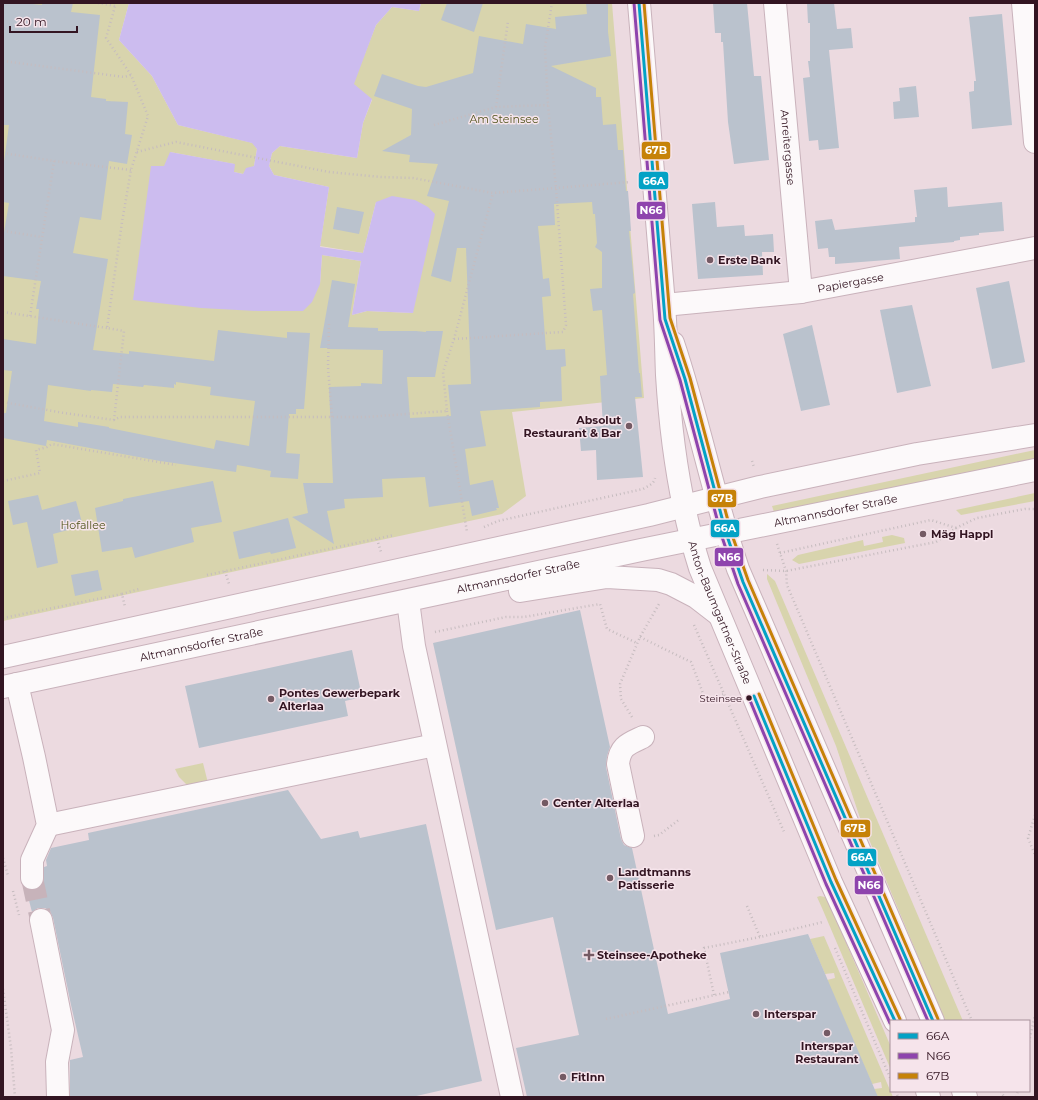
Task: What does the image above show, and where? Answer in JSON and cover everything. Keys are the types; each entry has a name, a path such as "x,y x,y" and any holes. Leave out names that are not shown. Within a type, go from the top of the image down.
{"main road":[{"name":"Anton-Baumgartner-Straße","path":"639,3 664,312 669,398 676,467 691,541 700,568 831,882 894,1020"},
{"name":"Anreitergasse","path":"775,3 801,292"},
{"path":"1028,12 1035,142"},
{"name":"Papiergasse","path":"664,312 801,292 1035,248"},
{"name":"Anton-Baumgartner-Straße","path":"664,312 685,378 726,533 743,582 933,1020"},
{"path":"3,657 493,550 717,499 760,487 909,456 1031,433"},
{"name":"Altmannsdorfer Straße","path":"10,685 726,533 1035,470"},
{"path":"466,588 491,595 607,577 658,580 671,584 696,597 721,617"},
{"path":"408,601 413,637 435,745 512,1097"},
{"path":"10,685 34,757 48,825 32,860 32,878"},
{"path":"633,836 618,764 619,754 626,745 643,737"},
{"path":"48,825 435,745"},
{"path":"41,920 63,1030 56,1062 58,1097"}],"path":[{"path":"98,3 116,5 106,38 131,75 148,116 131,170 107,328"},
{"path":"454,339 563,332 566,325 556,188 548,105 545,47 552,3"},
{"path":"496,107 508,21"},
{"path":"3,61 124,77 131,75"},
{"path":"434,124 496,107 548,105"},
{"path":"137,152 176,142 280,164 329,172 381,177 413,178 493,193 630,182"},
{"path":"3,153 131,170"},
{"path":"30,316 54,160"},
{"path":"467,533 447,411 443,372 454,339 493,193"},
{"path":"3,231 42,237"},
{"path":"3,312 124,331 114,420"},
{"path":"329,324 328,367 332,418"},
{"path":"3,402 114,420 120,417 332,418 447,411"},
{"path":"3,481 40,473 36,450 52,444 176,465"},
{"path":"643,489 650,486 654,480 656,472"},
{"path":"972,1020 787,585 786,571 936,542 956,528 977,518 1025,509 1035,509"},
{"path":"780,553 931,520 956,528"},
{"path":"207,575 394,536"},
{"path":"377,539 381,552"},
{"path":"225,571 229,585"},
{"path":"3,618 139,590"},
{"path":"122,594 125,607"},
{"path":"413,637 506,617 524,617 600,604 607,629 637,644"},
{"path":"643,737 621,699 620,684 640,637 655,610"},
{"path":"694,624 787,839"},
{"path":"640,637 691,662 706,700 724,694"},
{"path":"1035,815 1028,838 1035,855"},
{"path":"746,906 760,937"},
{"path":"820,915 826,929"},
{"path":"714,995 704,948 824,922"},
{"path":"833,943 890,1078"},
{"path":"3,989 11,1048 15,1097"},
{"path":"606,1019 729,992"},
{"path":"1030,1038 1035,1015"}],"green space":[{"name":"Am Steinsee","path":"3,3 129,3 119,40 152,76 178,125 253,143 257,149 254,166 243,174 234,172 234,164 170,152 320,284 322,255 361,261 352,315 367,311 413,313 376,202 363,253 320,246 329,187 274,175 269,166 272,153 280,146 357,158 363,123 372,100 353,84 376,25 392,7 419,11 421,3 612,3 644,398 512,412 526,496 502,514 3,621"},
{"path":"1035,450 1035,459 774,512 772,506"},
{"path":"1035,493 1035,501 961,515 956,510"},
{"path":"892,535 904,538 905,543 799,564 792,560 798,555 863,540 864,546 883,542 882,537"},
{"path":"767,574 775,581 963,1020 945,1020 860,818 836,746 767,579"},
{"path":"203,763 208,783 187,785 179,777 175,769"},
{"path":"817,897 825,897 829,903 890,1045 890,1068"},
{"path":"824,936 893,1097 877,1097 874,1089 882,1088 881,1082 872,1084 827,980 835,978 834,973 825,974 810,939"}],"shaded area":[{"path":"129,3 421,3 419,11 392,7 376,25 354,84 372,99 363,123 357,158 280,146 272,153 269,166 274,175 329,187 320,247 363,253 376,202 392,196 415,200 428,207 435,214 413,313 367,311 352,315 361,261 322,255 320,284 312,302 303,311 258,311 201,308 133,300 151,166 164,166 170,152 235,164 234,172 243,174 246,168 254,166 257,149 252,143 178,125 152,76 119,40"}],"building":[{"path":"4,3 42,5 42,3 73,3 71,12 100,15 91,97 106,99 106,101 128,102 125,134 132,135 127,164 109,161 101,220 80,217 73,253 108,259 93,350 129,354 129,351 214,361 218,330 287,338 287,332 310,333 304,409 296,409 296,414 289,414 286,453 300,454 298,479 270,477 271,471 237,465 236,472 160,461 47,440 46,446 3,438 3,413 6,413 12,371 3,370 3,339 36,344 39,309 36,309 41,281 3,276 3,238 9,203 3,202 3,169 9,125 3,125","holes":["176,382 211,387 210,395 255,401 249,446 216,440 214,449 109,427 78,422 78,427 44,421 48,385 91,391 112,392 113,384 174,388 174,384 176,385"]},
{"path":"447,3 483,3 474,32 441,20"},
{"path":"586,3 608,3 608,32 611,56 551,66 596,88 596,97 601,97 603,125 616,124 618,150 623,150 626,191 628,191 630,216 631,231 629,231 635,293 633,294 642,397 635,397 643,477 597,480 596,450 581,451 579,428 603,426 600,376 607,375 602,310 593,311 590,289 602,288 602,252 595,247 597,243 595,214 593,214 592,202 554,204 555,225 538,226 543,279 549,278 551,296 542,297 546,350 565,349 566,366 561,367 562,401 540,402 540,407 480,411 486,446 465,449 470,485 493,480 499,508 496,508 497,510 472,516 469,501 429,507 425,477 382,479 383,497 344,499 345,508 327,511 334,544 292,517 308,513 303,483 333,483 329,387 361,386 361,383 382,384 383,350 320,348 332,280 355,284 348,327 378,328 378,331 443,331 435,377 407,377 410,418 451,416 448,385 471,384 466,248 457,248 451,282 431,276 449,201 427,196 438,164 409,162 410,155 382,151 411,135 412,109 374,96 382,74 418,86 426,87 473,73 479,36 523,44 526,24 556,29 555,17 587,14"},
{"path":"713,3 747,3 754,76 761,76 769,160 734,164 728,122 723,42 721,42 721,33 715,33"},
{"path":"807,3 834,3 837,29 851,28 853,48 829,50 839,148 819,150 818,140 809,141 803,78 810,77 808,61 810,61 810,23 808,23"},
{"path":"1002,14 1012,125 972,129 969,92 974,91 974,81 976,81 969,17"},
{"path":"916,86 919,117 894,119 893,102 900,101 899,88"},
{"path":"947,187 948,207 1002,202 1004,231 979,233 979,235 960,237 960,240 954,242 899,247 900,259 835,264 835,257 829,257 828,248 818,249 815,221 832,219 835,230 915,222 915,217 917,217 914,190"},
{"path":"715,202 717,227 744,225 745,236 773,234 774,252 762,252 763,275 698,279 692,204"},
{"path":"337,207 364,212 359,234 333,229"},
{"path":"1009,281 1025,362 992,369 976,288"},
{"path":"912,305 931,386 897,393 880,310"},
{"path":"812,325 830,405 801,411 783,334"},
{"path":"213,481 222,522 191,528 194,542 135,558 132,547 102,552 95,508 123,501 123,499"},
{"path":"38,495 42,510 76,501 83,526 53,534 58,563 37,568 27,522 13,525 8,501"},
{"path":"288,518 296,548 239,559 233,532"},
{"path":"98,570 102,590 75,596 71,575"},
{"name":"Center Alterlaa","path":"580,610 610,747 606,767 621,839 624,845 632,848 668,1014 730,999 720,953 808,934 878,1097 527,1097 516,1048 579,1035 553,917 496,930 433,643"},
{"name":"Pontes Gewerbepark Alterlaa","path":"352,650 362,697 345,701 348,716 199,748 185,686"},
{"path":"288,790 321,839 358,831 360,838 426,824 482,1081 412,1097 70,1097 70,1060 83,1057 53,918 50,911 45,908 38,908 32,912 26,889 38,889 43,885 44,867 47,866 46,860 51,848 89,840 88,833"}],"tunnel":[{"path":"32,878 41,920"}],"transit line":[{"name":"N66","path":"634,3 660,320 680,380 721,534 738,584 928,1020"},
{"name":"66A","path":"639,3 665,319 685,379 726,533 743,582 933,1020"},
{"name":"67B","path":"644,3 670,318 690,378 731,532 748,580 938,1019"},
{"name":"67B","path":"759,694 836,880 900,1019"},
{"name":"66A","path":"754,696 831,882 895,1020"},
{"name":"N66","path":"749,698 826,884 890,1023"}],"place":[{"name":"Erste Bank","path":"710,260"},
{"name":"Absolut Restaurant & Bar","path":"629,426"},
{"name":"Mäg Happl","path":"923,534"},
{"name":"Steinsee","path":"749,698"},
{"name":"Pontes Gewerbepark Alterlaa","path":"271,699"},
{"name":"Center Alterlaa","path":"545,803"},
{"name":"Landtmanns Patisserie","path":"610,878"},
{"name":"Steinsee-Apotheke","path":"589,955"},
{"name":"Interspar","path":"756,1014"},
{"name":"Interspar Restaurant","path":"827,1033"},
{"name":"FitInn","path":"563,1077"}],"park label":[{"name":"Hofallee","path":"83,525"}]}
